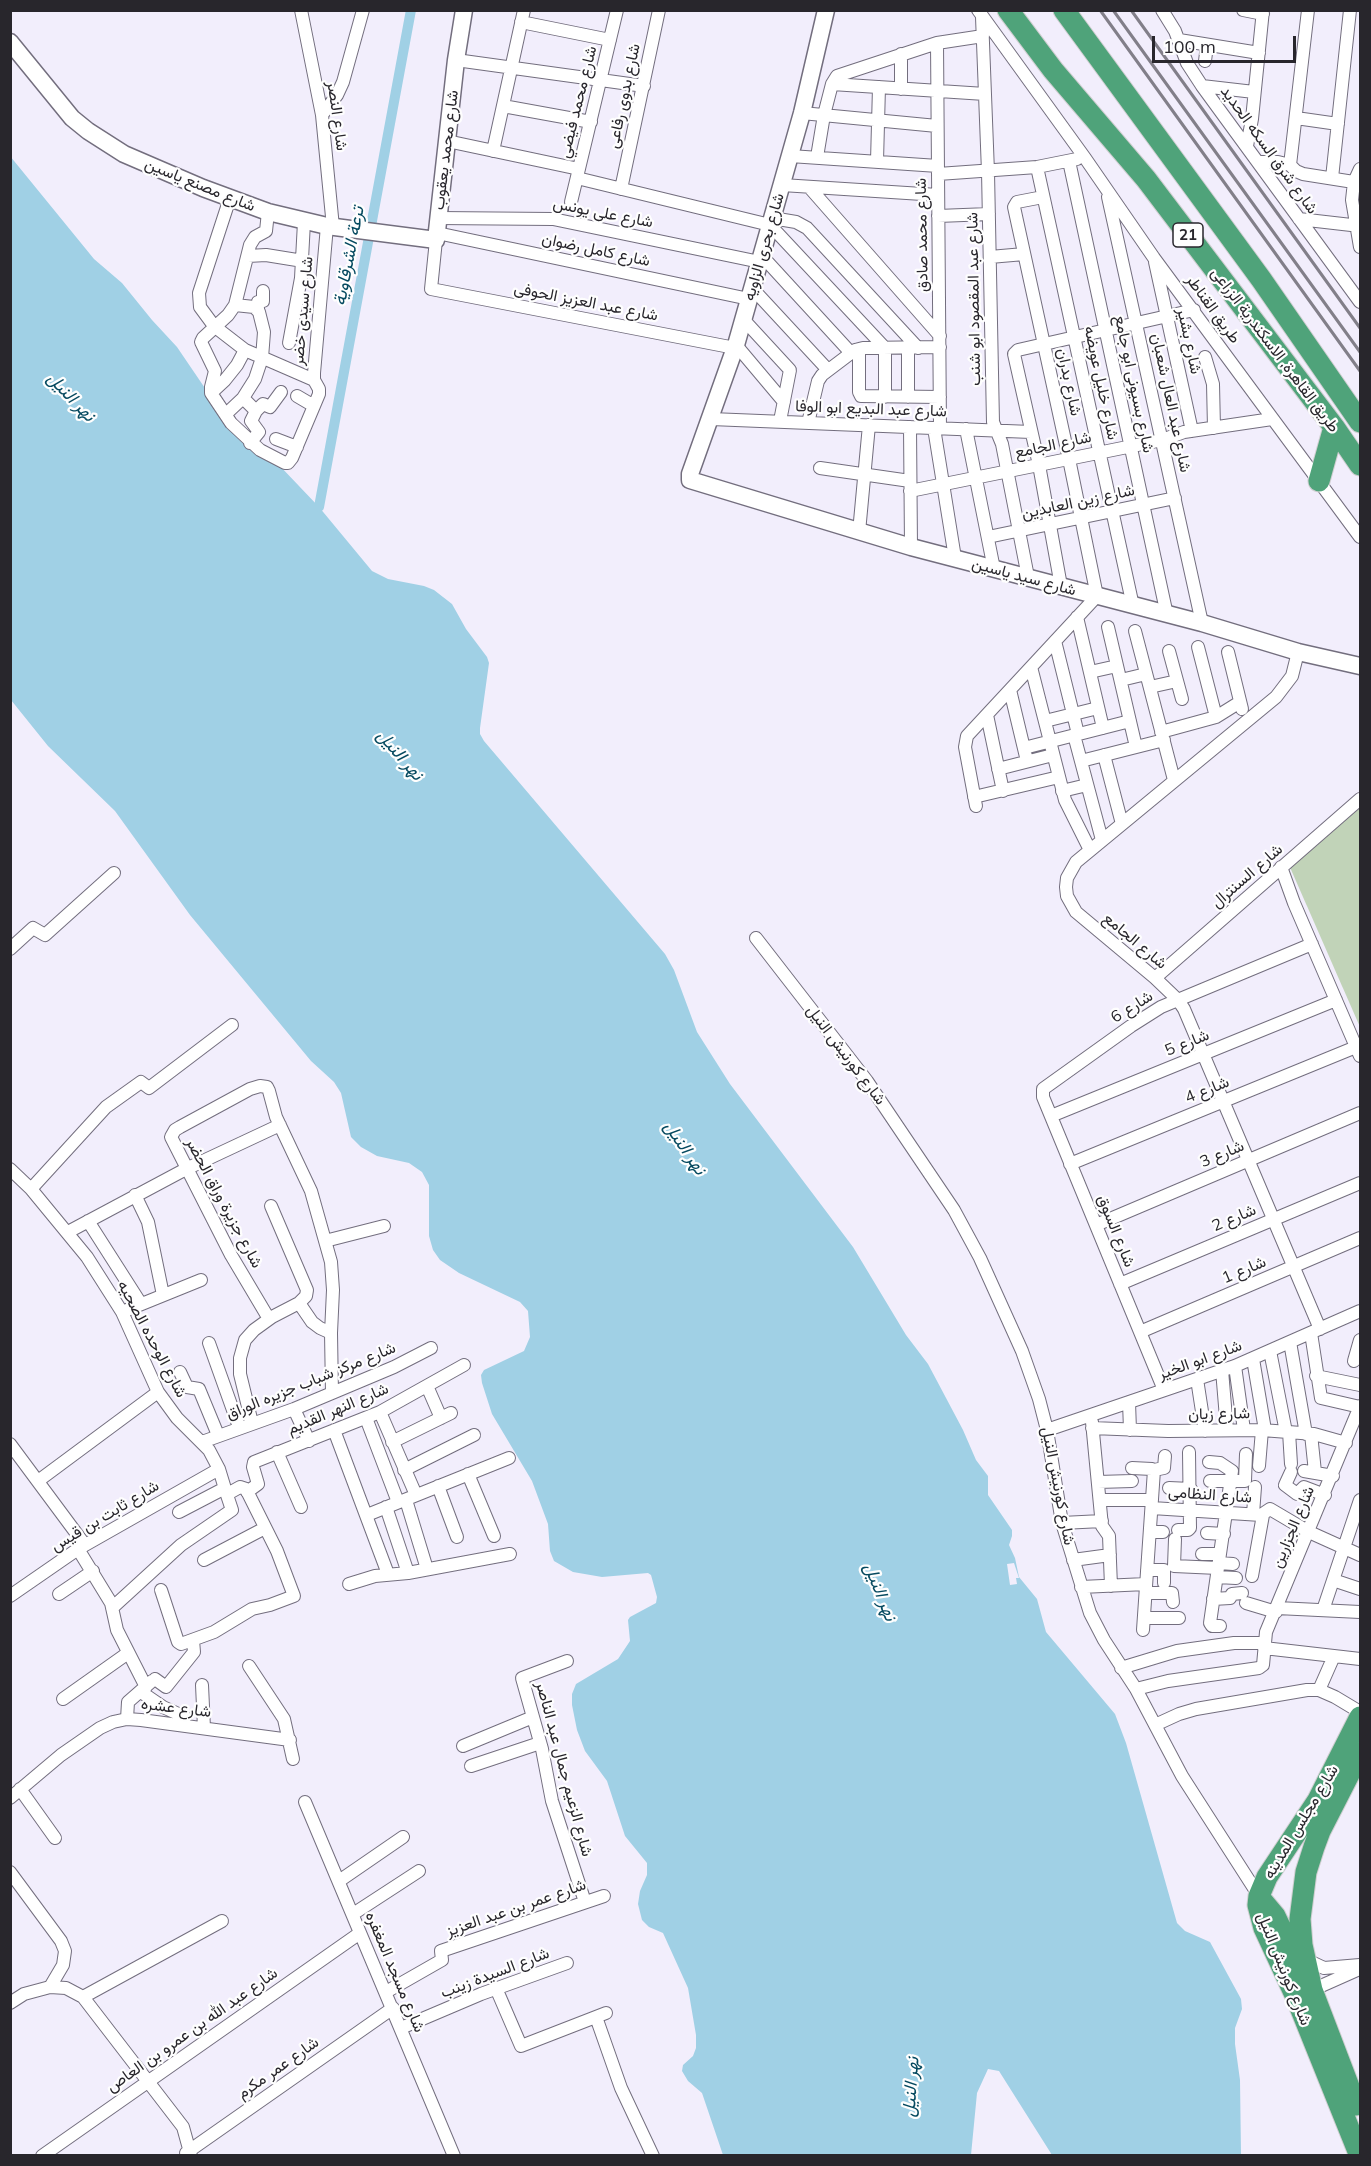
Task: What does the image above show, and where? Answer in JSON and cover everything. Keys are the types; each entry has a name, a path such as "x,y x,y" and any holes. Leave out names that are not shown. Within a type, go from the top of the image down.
{"highway":[{"name":"طريق القاهرة, الاسكندرية الزراعى","path":"1008,10 1053,70 1146,180 1334,427 1360,465"},
{"path":"1025,10 1053,70"},
{"name":"طريق القاهرة, الاسكندرية الزراعى","path":"1064,11 1254,270 1360,422"},
{"path":"1319,482 1334,427"},
{"name":"شارع مجلس المدينه","path":"1259,1896 1279,1857 1318,1800 1360,1714"},
{"name":"شارع مجلس المدينه","path":"1309,1975 1300,1919 1306,1872 1320,1831 1360,1753"},
{"path":"1259,1896 1273,1900 1288,1896 1306,1872"},
{"path":"1259,1896 1275,1916 1298,1965 1309,1975"},
{"name":"شارع كورنيش النيل","path":"1259,1896 1258,1905 1264,1928 1296,1997 1360,2156"},
{"name":"شارع كورنيش النيل","path":"1309,1975 1360,2117"}],"street":[{"name":"شارع النصر","path":"301,10 322,115 330,226"},
{"path":"322,115 337,95 343,82 363,10"},
{"name":"شارع محمد يعقوب","path":"431,289 456,60 464,10"},
{"name":"شارع محمد فيضي","path":"571,202 617,10"},
{"name":"شارع بدوى رفاعى","path":"621,189 659,10"},
{"name":"شارع بحرى الزاويه","path":"690,480 690,474 735,346 761,259 802,113 826,10"},
{"name":"شارع شرق السكه الحديد","path":"1162,10 1179,40 1187,63 1202,86 1360,302"},
{"path":"1243,10 1263,12 1251,129 1246,146"},
{"path":"1290,165 1308,10"},
{"path":"1332,178 1350,10"},
{"name":"شارع عبد المقصود ابو شنب","path":"980,13 983,36 988,171 993,422 1002,444 1028,578"},
{"name":"طريق القناطر","path":"980,13 1154,258 1360,537"},
{"path":"493,151 523,16 610,40"},
{"path":"817,157 832,84 840,74 936,43 983,36"},
{"path":"1179,40 1259,53"},
{"name":"شارع مصنع ياسين","path":"10,42 58,102 88,131 124,154 230,198 304,222 398,235 437,230"},
{"name":"شارع محمد صادق","path":"936,43 940,341 940,397 937,428 943,485 955,558"},
{"path":"1205,61 1207,45"},
{"path":"901,54 901,89"},
{"path":"456,60 644,86"},
{"path":"832,84 985,94"},
{"path":"1202,86 1254,92"},
{"path":"877,161 879,87"},
{"path":"503,106 591,122"},
{"path":"802,113 937,126"},
{"path":"1296,118 1338,124"},
{"path":"447,141 578,174 621,189 771,222 796,222 807,228 913,348 908,397"},
{"path":"790,156 877,161 938,170 988,171 1085,158"},
{"name":"شارع بسيونى ابو جامع","path":"1069,161 1167,615"},
{"path":"1258,162 1278,162 1290,165 1299,173 1357,182"},
{"name":"شارع خليل عويضه","path":"1037,166 1133,606"},
{"path":"1360,169 1352,200 1359,225 1360,247"},
{"path":"782,185 938,195"},
{"path":"808,423 818,381 828,370 855,351 913,348 940,341 809,187"},
{"name":"شارع عبد العال شعبان","path":"1107,190 1202,623"},
{"name":"شارع بدران","path":"1043,197 1017,202 1014,205 1070,459 1097,596"},
{"path":"230,198 198,300 203,313 214,327 245,350 314,381"},
{"path":"268,212 266,231 252,241 234,305 228,315 203,338 201,344 215,371 211,387 212,393 231,423 250,443 259,432 251,421 256,411 263,404 270,406 281,392"},
{"path":"938,216 989,214"},
{"name":"شارع على يونس","path":"437,230 553,219 761,259"},
{"path":"1299,219 1359,225"},
{"path":"289,343 301,278 304,222"},
{"path":"771,222 885,348 885,397"},
{"name":"شارع سيدى خضر","path":"250,443 270,456 288,463 314,406 319,389 314,381 322,280 330,226"},
{"name":"شارع كامل رضوان","path":"437,230 751,293"},
{"path":"990,256 1024,254"},
{"path":"248,256 266,255 303,261"},
{"name":"شارع بشير","path":"1154,258 1192,431"},
{"path":"761,259 855,351 859,392 863,396 940,397"},
{"path":"301,278 322,280"},
{"name":"شارع عبد العزيز الحوفى","path":"431,289 735,346"},
{"path":"226,414 243,398 255,379 262,358 264,326 258,310 258,302 263,301 263,291"},
{"path":"751,293 828,370"},
{"path":"234,305 258,310"},
{"path":"1061,586 1051,524 1014,354 1018,350 1194,310"},
{"path":"743,319 790,370 780,421"},
{"path":"735,346 784,402"},
{"path":"212,393 231,373 245,350"},
{"path":"1205,357 1213,384 1214,428"},
{"path":"297,396 314,406"},
{"path":"243,398 256,411"},
{"name":"شارع عبد البديع ابو الوفا","path":"711,418 1031,432"},
{"name":"شارع الجامع","path":"820,468 865,475 910,486 943,485 1162,440 1192,431 1272,419"},
{"path":"859,532 869,425"},
{"path":"910,427 911,547"},
{"path":"966,429 994,568"},
{"path":"276,439 297,447"},
{"name":"شارع سيد ياسين","path":"690,480 911,547 1202,623 1298,652 1360,666"},
{"name":"شارع زين العابدين","path":"988,537 1175,498"},
{"path":"1059,777 1003,791 975,802 965,741 967,736 1097,596"},
{"path":"1077,617 1103,728"},
{"path":"1108,627 1136,747"},
{"path":"1135,632 1174,780"},
{"path":"1055,641 1073,714 1081,761 1102,840"},
{"path":"1198,647 1216,717"},
{"path":"1169,651 1182,699"},
{"path":"1228,652 1245,722"},
{"name":"شارع الجامع","path":"1298,652 1294,670 1285,687 1076,862 1067,878 1066,887 1070,904 1076,912 1178,1000 1293,1267 1315,1331 1316,1376"},
{"path":"1090,672 1117,666"},
{"path":"1031,667 1062,791 1090,850"},
{"path":"1120,680 1146,674"},
{"path":"1150,687 1177,681"},
{"path":"1010,690 1027,761"},
{"path":"1081,761 1136,747 1216,717 1240,702"},
{"path":"1045,721 1098,708"},
{"path":"987,715 1003,791"},
{"path":"1024,748 1130,721"},
{"path":"998,769 1053,755"},
{"path":"1104,755 1122,824"},
{"path":"1062,791 1087,785"},
{"name":"شارع السنترال","path":"1155,978 1360,799"},
{"path":"1281,867 1358,1051"},
{"path":"10,949 33,928 45,935 114,873"},
{"name":"شارع كورنيش النيل","path":"756,938 867,1081 954,1210 980,1258 1023,1351 1040,1399 1062,1523 1090,1613 1121,1668 1136,1689 1182,1776 1259,1896"},
{"name":"شارع 6","path":"1046,1086 1146,1016 1178,1000 1312,944"},
{"name":"شارع 5","path":"1051,1116 1336,1000"},
{"path":"32,1189 106,1107 141,1082 149,1088 232,1026"},
{"name":"شارع 4","path":"1070,1164 1223,1101 1358,1051"},
{"name":"شارع جزيرة وراق الحضر","path":"269,1319 231,1255 172,1141 172,1134 175,1130 256,1086 267,1088 280,1125"},
{"name":"شارع السوق","path":"1046,1086 1042,1093 1164,1390"},
{"name":"شارع 3","path":"1096,1225 1360,1113"},
{"path":"68,1232 186,1169 280,1125 311,1191 333,1277 332,1393"},
{"name":"شارع الوحده الصحيه","path":"10,1169 32,1189 87,1257 122,1312 158,1392 177,1418 202,1442 219,1468 226,1490"},
{"name":"شارع 2","path":"1120,1284 1360,1183"},
{"path":"135,1196 148,1222 163,1295"},
{"path":"252,1423 240,1374 240,1358 245,1340 269,1319 299,1303 306,1296 307,1290 271,1206"},
{"path":"88,1221 141,1304"},
{"path":"325,1241 384,1226"},
{"name":"شارع 1","path":"1140,1332 1360,1238"},
{"path":"122,1312 201,1280"},
{"path":"299,1303 312,1322 331,1333"},
{"name":"شارع ابو الخير","path":"1047,1430 1092,1422 1129,1402 1253,1359 1360,1311"},
{"path":"1354,1361 1360,1340"},
{"path":"1290,1342 1308,1434 1309,1472 1333,1476"},
{"path":"209,1343 239,1427"},
{"name":"شارع مركز شباب جزيره الوراق","path":"202,1442 294,1409 394,1367 430,1348"},
{"path":"1270,1351 1287,1432 1291,1468 1285,1485 1297,1494 1304,1487 1325,1495"},
{"path":"1253,1359 1264,1430 1259,1466"},
{"name":"شارع النهر القديم","path":"247,1492 258,1484 253,1467 254,1462 380,1412 464,1365"},
{"path":"1235,1366 1244,1430"},
{"path":"1222,1370 1227,1430"},
{"path":"180,1372 188,1387 199,1389 218,1435"},
{"path":"1360,1385 1316,1376 1321,1398 1360,1407"},
{"path":"1197,1379 1205,1431"},
{"path":"392,1442 446,1416 428,1386"},
{"path":"38,1482 158,1392"},
{"path":"1129,1402 1130,1430"},
{"name":"شارع الجزارين","path":"1136,1689 1168,1681 1259,1668 1264,1663 1266,1632 1352,1436 1360,1407"},
{"path":"294,1409 309,1441"},
{"path":"380,1412 404,1470 406,1499"},
{"path":"366,1418 406,1499 428,1569"},
{"path":"1092,1422 1103,1529 1109,1536 1111,1586"},
{"name":"شارع زيان","path":"1092,1422 1130,1430 1264,1430 1352,1436"},
{"path":"334,1430 388,1574"},
{"path":"404,1470 474,1436"},
{"path":"10,1444 81,1547 112,1608 117,1630 128,1653 150,1683 163,1707 185,1718"},
{"path":"277,1452 301,1507"},
{"path":"1189,1452 1190,1530 1176,1534 1174,1566 1233,1564"},
{"path":"1210,1481 1245,1482 1246,1455"},
{"path":"1098,1482 1164,1468 1165,1456"},
{"path":"367,1515 509,1458"},
{"path":"1190,1468 1219,1462 1225,1468 1231,1469 1224,1534 1213,1599 1217,1619"},
{"name":"شارع ثابت بن قيس","path":"10,1596 81,1547 219,1468"},
{"path":"1154,1470 1144,1624 1179,1618"},
{"path":"468,1474 494,1536"},
{"path":"438,1486 457,1537"},
{"path":"161,1590 178,1642 181,1644 224,1627 252,1609 294,1596 277,1551 244,1488 240,1487 231,1492 226,1490 179,1512"},
{"path":"1252,1576 1258,1514 1255,1487"},
{"path":"1169,1488 1191,1488"},
{"path":"112,1608 182,1545 232,1510 226,1490"},
{"name":"شارع النظامى","path":"1100,1500 1191,1510 1258,1514 1270,1509 1309,1532 1360,1555"},
{"path":"1323,1610 1360,1500"},
{"path":"386,1507 408,1573"},
{"path":"1062,1523 1102,1521"},
{"path":"204,1560 266,1528"},
{"path":"1150,1532 1163,1532"},
{"path":"1207,1533 1224,1534"},
{"path":"349,1584 375,1576 408,1573 510,1554"},
{"path":"1202,1554 1236,1578"},
{"path":"1073,1560 1110,1555"},
{"path":"1147,1570 1164,1570 1164,1583"},
{"path":"59,1594 93,1571"},
{"path":"1333,1580 1360,1589"},
{"path":"1081,1587 1146,1588 1172,1593 1173,1602"},
{"path":"1213,1599 1230,1598 1232,1594 1276,1610 1360,1612"},
{"path":"150,1683 166,1687 194,1652 193,1640"},
{"path":"1121,1668 1176,1651 1234,1643 1360,1659"},
{"path":"63,1699 128,1653"},
{"path":"1319,1690 1334,1656"},
{"name":"شارع الزعيم جمال عبد الناصر","path":"567,1661 522,1678 540,1743 552,1801 585,1902"},
{"path":"249,1666 284,1719 293,1759"},
{"path":"127,1719 128,1701 150,1683"},
{"path":"202,1685 204,1728"},
{"path":"1155,1725 1196,1709 1293,1691 1319,1690 1335,1697 1360,1714"},
{"path":"463,1746 533,1717"},
{"name":"شارع عشره","path":"10,1798 61,1755 100,1728 127,1719 290,1740"},
{"path":"471,1766 540,1743"},
{"path":"20,1789 55,1838"},
{"name":"شارع مسجد المغفره","path":"305,1802 454,2156"},
{"path":"339,1881 403,1837"},
{"path":"353,1914 418,1871"},
{"path":"10,1872 62,1941 66,1951 63,1965 50,1987"},
{"name":"شارع عمر بن عبد العزيز","path":"386,1992 442,1960 441,1951 604,1896"},
{"path":"83,1997 222,1921"},
{"name":"شارع عبد الله بن عمرو بن العاص","path":"42,2156 360,1933"},
{"name":"شارع السيدة زينب","path":"401,2028 496,1988 567,1963"},
{"path":"1309,1975 1320,1967 1333,1974"},
{"path":"1309,1975 1333,1974 1360,1967"},
{"path":"10,2003 24,1994 50,1987 66,1988 83,1997 183,2127 189,2141 187,2154"},
{"path":"496,1988 521,2046 601,2015 621,2088 653,2156"},
{"name":"شارع عمر مكرم","path":"187,2154 393,2008"}],"green space":[{"path":"1360,805 1360,1027 1289,865"}],"water":[{"name":"نهر النيل","path":"10,156 94,259 122,283 177,347 230,425 250,449 279,465 319,507 372,571 388,579 434,590 452,604 489,663 480,728 484,741 665,954 674,970 697,1032 730,1084 853,1247 906,1335 928,1364 976,1460 988,1476 988,1495 1012,1530 1009,1545 1015,1558 1019,1577 1037,1599 1046,1632 1115,1714 1126,1743 1177,1923 1185,1931 1210,1942 1241,1999 1242,2009 1235,2028 1235,2044 1240,2080 1241,2155 1052,2155 999,2071 988,2069 977,2093 971,2155 723,2155 702,2093 688,2081 682,2071 683,2065 693,2056 696,2048 688,1988 663,1933 649,1927 642,1920 638,1904 640,1891 647,1875 647,1863 625,1836 607,1781 585,1751 577,1730 572,1705 572,1694 576,1684 618,1659 630,1641 628,1620 656,1603 657,1597 651,1575 648,1573 602,1577 573,1572 554,1561 550,1551 548,1524 532,1481 492,1414 481,1375 484,1370 524,1351 530,1337 528,1311 520,1302 459,1273 440,1260 433,1250 429,1236 429,1185 422,1172 409,1163 377,1156 361,1147 351,1137 341,1093 334,1082 311,1061 190,915 115,811 48,746 11,700"}],"pier":[{"path":"1014,1563 1019,1578 1016,1578 1017,1584 1010,1585 1007,1564"}],"waterway":[{"name":"ترعة الشرقاوية","path":"319,507 411,10"}],"railway":[{"path":"1100,10 1360,371"},
{"path":"1113,10 1360,352"},
{"path":"1131,10 1360,328"}]}
